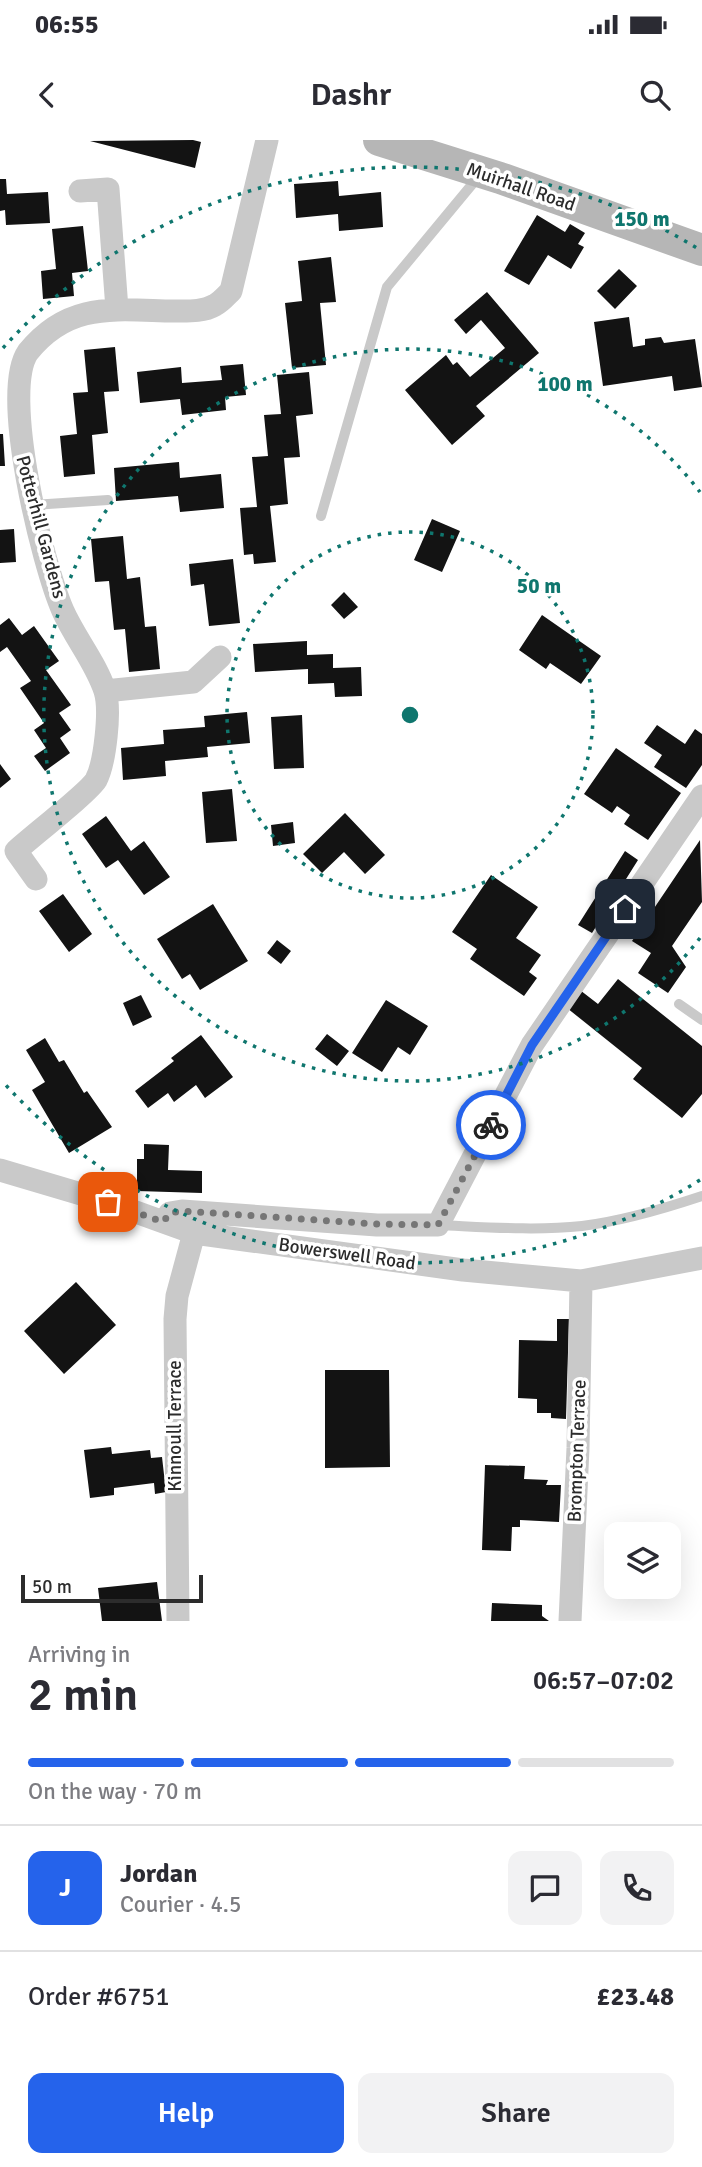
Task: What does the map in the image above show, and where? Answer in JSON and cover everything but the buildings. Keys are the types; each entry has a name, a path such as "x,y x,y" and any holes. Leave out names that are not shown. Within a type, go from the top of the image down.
{"street":[{"name":"Potterhill Gardens","path":"36,879 16,851 96,781 107,728 105,691 63,610 33,505 9,396 26,354 55,326 86,312 117,309 198,311 216,305 231,291 267,140"},
{"name":"Muirhall Road","path":"379,140 702,250"},
{"path":"80,191 108,189 117,309"},
{"path":"105,691 193,682 220,657"},
{"path":"163,1222 170,1213 182,1211 377,1224 438,1225 532,1045 702,796"},
{"name":"Bowerswell Road","path":"0,1170 194,1233 463,1270 581,1281 702,1258"},
{"name":"Kinnoull Terrace","path":"177,1621 175,1319 177,1296 194,1233"},
{"name":"Brompton Terrace","path":"570,1621 578,1448 581,1281"}],"lane":[{"path":"321,516 387,287 482,173"},
{"path":"33,505 108,500"},
{"path":"680,1004 702,1020"},
{"path":"438,1225 515,1228 583,1226 649,1213 702,1196"}],"way so far":[{"path":"108,1202 163,1222 170,1213 182,1211 377,1224 438,1225 491,1125"}],"route":[{"path":"491,1125 532,1045 625,909"}]}
